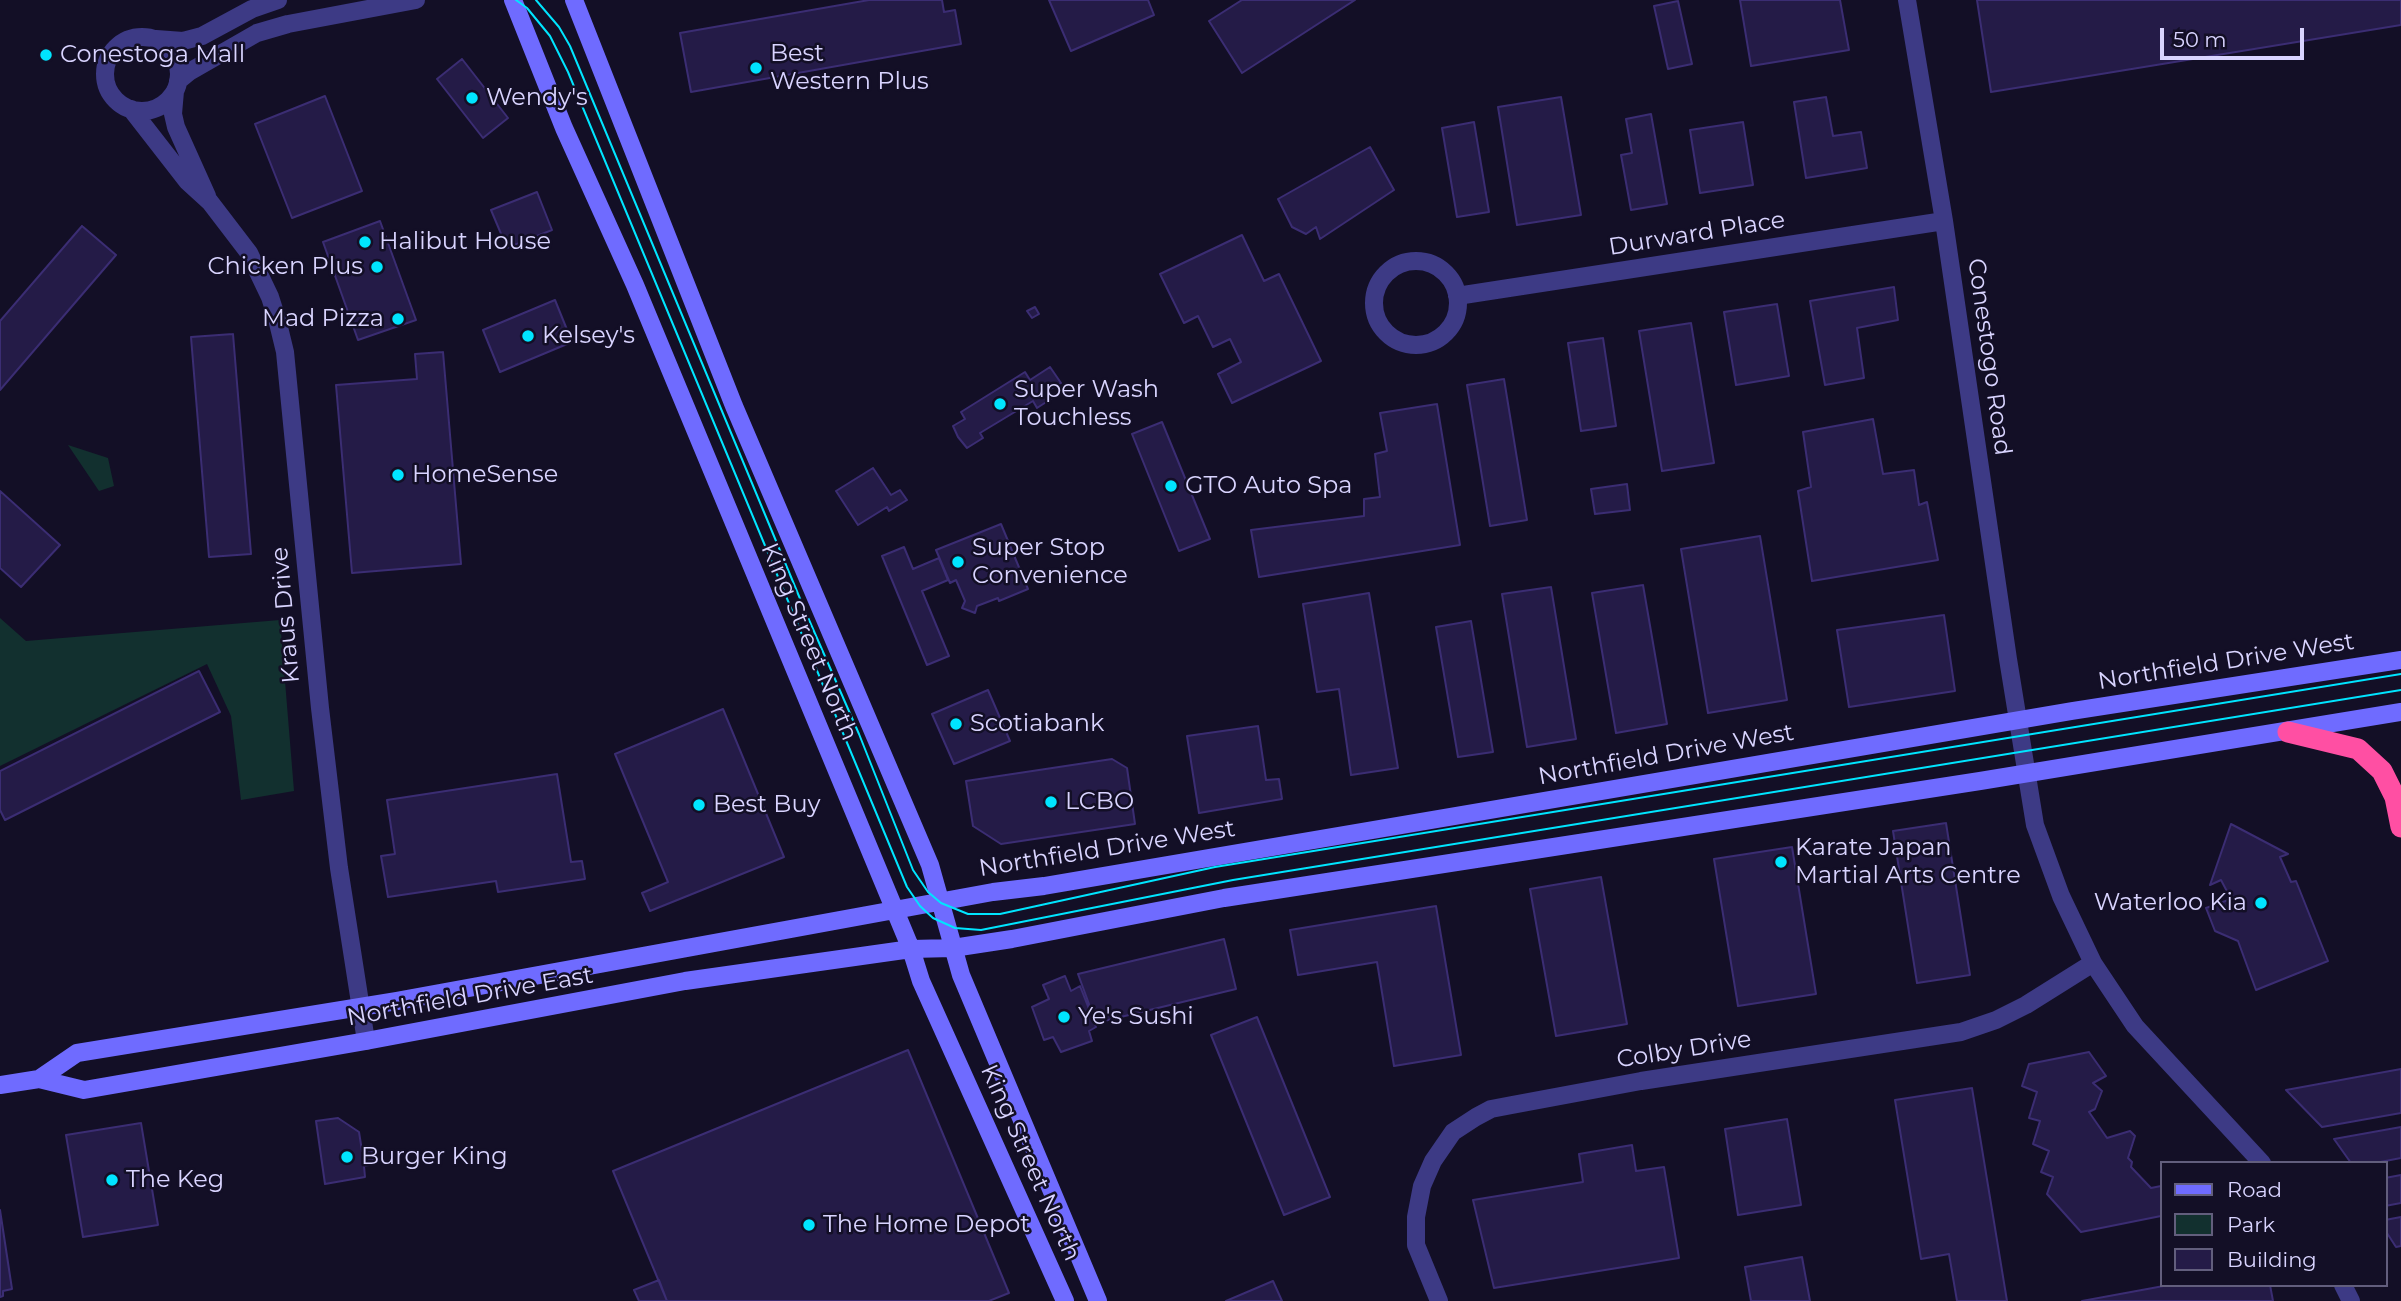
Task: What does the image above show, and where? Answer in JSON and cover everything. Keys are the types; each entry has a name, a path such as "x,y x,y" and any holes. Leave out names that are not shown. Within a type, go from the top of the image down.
{"highway":[{"path":"2288,732 2358,749 2382,771 2395,797 2401,827"}],"main road":[{"name":"King Street North","path":"513,0 564,128 635,285 922,981 1065,1301"},
{"name":"King Street North","path":"574,0 734,407 930,865 961,975 1098,1301"},
{"name":"Northfield Drive West","path":"894,910 2019,721 2401,660"},
{"path":"953,948 1224,898 2288,732 2401,712"},
{"name":"Northfield Drive East","path":"39,1079 77,1053 360,1007 894,910"},
{"name":"Northfield Drive East","path":"0,1086 39,1079 84,1090 366,1041 685,981 911,949 953,948"}],"street":[{"path":"278,0 252,9 202,36 183,41 142,37 126,40 114,48 106,62 107,89 117,102 131,109 138,111 158,108 169,99 189,72 257,33 288,24 416,0"},
{"name":"Conestogo Road","path":"1907,0 1944,220 2019,721"},
{"path":"156,40 174,57 179,72 177,85"},
{"name":"Kraus Drive","path":"177,85 173,114 176,127 210,202"},
{"name":"Kraus Drive","path":"131,109 187,181 210,202 249,253 270,297 285,352 320,708 339,868 366,1041"},
{"name":"Durward Place","path":"1457,296 1944,220"},
{"path":"1412,261 1427,263 1441,270 1452,281 1457,296 1457,311 1452,326 1441,337 1420,345 1397,341 1384,332 1376,318 1373,303 1376,288 1384,275 1397,265 1412,261"},
{"path":"2019,721 2035,825 2061,896 2093,963 2135,1026 2260,1161"},
{"name":"Colby Drive","path":"1439,1301 1416,1245 1416,1217 1422,1186 1433,1161 1453,1132 1491,1109 1642,1081 1961,1032 1996,1020 2026,1005 2093,963"}],"green space":[{"path":"68,445 108,458 114,486 99,491"},
{"path":"0,618 26,641 280,620 294,791 241,800 231,716 207,664 0,766"}],"building":[{"name":"Best Western Plus","path":"869,0 942,0 944,12 955,10 961,44 691,92 680,33"},
{"path":"1049,0 1148,0 1154,15 1071,51"},
{"path":"1242,0 1355,0 1242,73 1209,21"},
{"path":"1740,0 1840,0 1849,50 1751,66"},
{"path":"1977,0 2401,0 2401,25 1991,92"},
{"path":"1678,1 1692,64 1668,69 1654,6"},
{"name":"Wendy's","path":"462,59 508,118 483,138 437,79"},
{"path":"325,96 362,191 292,218 255,124"},
{"path":"1561,97 1581,215 1517,225 1498,107"},
{"path":"1826,97 1833,136 1861,132 1867,168 1806,178 1794,102"},
{"path":"1651,114 1667,204 1631,210 1621,155 1632,153 1626,119"},
{"path":"1474,122 1489,212 1457,217 1442,128"},
{"path":"1743,122 1753,185 1700,193 1690,130"},
{"path":"1370,147 1394,190 1320,239 1316,227 1306,234 1292,227 1278,199"},
{"path":"537,192 552,230 507,248 491,210"},
{"path":"380,221 416,320 358,340 323,242"},
{"path":"82,226 116,255 0,390 0,321"},
{"path":"1242,235 1264,281 1279,274 1321,361 1232,403 1218,374 1241,362 1230,339 1213,347 1198,316 1184,323 1160,274"},
{"path":"1894,287 1898,320 1857,328 1864,378 1825,385 1810,301"},
{"name":"Kelsey's","path":"555,300 572,342 500,372 483,330"},
{"path":"1777,304 1789,376 1736,385 1724,312"},
{"path":"1035,307 1039,314 1032,318 1027,311"},
{"path":"1691,323 1714,463 1662,471 1639,331"},
{"path":"233,334 251,554 209,557 191,337"},
{"path":"1603,338 1616,426 1581,431 1568,343"},
{"name":"HomeSense","path":"443,352 461,564 352,573 336,385 417,379 415,354"},
{"name":"Super Wash Touchless","path":"1050,367 1061,383 1049,390 1054,397 1037,408 1033,401 980,433 983,438 967,448 953,426 965,419 961,412 1025,372 1030,380"},
{"path":"1504,379 1527,520 1490,526 1467,385"},
{"path":"1437,404 1460,545 1259,577 1251,530 1364,516 1364,499 1380,497 1375,454 1387,451 1380,413"},
{"path":"1873,419 1883,474 1914,470 1919,505 1927,502 1938,560 1812,581 1798,491 1811,487 1803,432"},
{"name":"GTO Auto Spa","path":"1162,422 1210,539 1179,551 1132,434"},
{"path":"873,468 891,495 900,490 907,500 889,511 887,507 858,525 836,491"},
{"path":"1627,484 1630,510 1595,514 1591,489"},
{"path":"0,491 60,545 21,587 0,568"},
{"path":"1001,524 1028,589 999,601 998,598 977,606 975,613 962,608 965,601 956,580 950,583 936,550"},
{"path":"1760,536 1787,700 1708,713 1681,549"},
{"path":"904,547 913,569 939,558 948,580 922,591 949,656 927,665 882,556"},
{"path":"1643,585 1667,724 1616,733 1592,593"},
{"path":"1551,587 1576,739 1527,747 1502,594"},
{"path":"1369,593 1398,768 1351,775 1339,689 1317,692 1303,604"},
{"path":"1944,615 1955,691 1849,707 1837,630"},
{"path":"1471,621 1493,752 1458,757 1436,627"},
{"path":"199,671 220,712 5,820 0,810 0,771"},
{"path":"988,690 1010,741 954,764 932,714"},
{"name":"Best Buy","path":"723,709 784,857 650,911 642,893 668,882 615,754"},
{"path":"1258,726 1266,780 1279,779 1282,799 1199,813 1187,736"},
{"name":"LCBO","path":"1112,759 1127,768 1135,824 1001,844 973,826 966,781"},
{"path":"557,774 571,862 582,861 585,879 498,892 496,881 388,897 381,856 395,854 387,800"},
{"path":"1946,823 1970,975 1917,983 1893,831"},
{"name":"Waterloo Kia","path":"2231,824 2288,854 2280,857 2291,882 2296,881 2328,961 2256,990 2238,941 2215,931 2206,908 2231,899 2221,880 2210,885"},
{"path":"1792,847 1816,994 1738,1006 1714,859"},
{"path":"1601,877 1627,1024 1556,1036 1530,889"},
{"path":"1436,906 1461,1055 1394,1066 1377,962 1298,975 1290,930"},
{"path":"1224,939 1236,989 1096,1023 1078,974"},
{"name":"Ye's Sushi","path":"1065,976 1071,991 1080,986 1096,1027 1089,1031 1092,1041 1061,1052 1053,1037 1044,1040 1032,1007 1049,999 1043,985"},
{"path":"1257,1017 1330,1197 1284,1215 1211,1035"},
{"name":"The Home Depot","path":"908,1050 1009,1293 989,1301 667,1301 613,1171"},
{"path":"2089,1052 2106,1076 2093,1083 2102,1091 2095,1109 2089,1112 2107,1138 2130,1131 2135,1136 2128,1158 2132,1162 2131,1167 2151,1188 2160,1186 2160,1216 2081,1232 2047,1194 2053,1177 2041,1172 2049,1151 2033,1144 2040,1121 2029,1118 2037,1092 2022,1086 2029,1064"},
{"path":"2401,1069 2401,1113 2322,1127 2286,1090"},
{"path":"1972,1088 2007,1301 1957,1301 1949,1254 1921,1259 1895,1100"},
{"name":"Burger King","path":"338,1118 359,1132 362,1151 372,1149 374,1164 364,1166 365,1177 325,1184 316,1121"},
{"path":"1787,1119 1801,1205 1738,1215 1725,1129"},
{"name":"The Keg","path":"141,1123 158,1225 83,1237 66,1135"},
{"path":"2401,1127 2401,1158 2350,1161 2334,1139"},
{"path":"1632,1145 1636,1171 1664,1167 1679,1258 1494,1288 1473,1200 1583,1182 1579,1154"},
{"path":"2401,1175 2401,1203 2387,1206 2387,1178"},
{"path":"0,1210 12,1289 3,1291 3,1296 0,1297"},
{"path":"2401,1217 2401,1246 2396,1247 2387,1233 2387,1220"},
{"path":"1802,1257 1810,1301 1751,1301 1745,1267"},
{"path":"659,1280 667,1301 639,1301 634,1290"},
{"path":"1273,1281 1282,1301 1226,1301"},
{"path":"2160,1287 2270,1287 2273,1301 2082,1301"}],"tram line":[{"path":"516,0 527,8 550,36 568,72 907,887 920,906 933,918 955,928 981,930 1233,880 2401,690"},
{"path":"536,0 559,27 570,46 859,734 913,870 928,892 941,903 968,914 1000,914 1215,867 2401,674"}],"place":[{"name":"Conestoga Mall","path":"46,55"},
{"name":"Best Western Plus","path":"756,68"},
{"name":"Wendy's","path":"472,98"},
{"name":"Halibut House","path":"365,242"},
{"name":"Chicken Plus","path":"377,267"},
{"name":"Mad Pizza","path":"398,319"},
{"name":"Kelsey's","path":"528,336"},
{"name":"Super Wash Touchless","path":"1000,404"},
{"name":"HomeSense","path":"398,475"},
{"name":"GTO Auto Spa","path":"1171,486"},
{"name":"Super Stop Convenience","path":"958,562"},
{"name":"Scotiabank","path":"956,724"},
{"name":"LCBO","path":"1051,802"},
{"name":"Best Buy","path":"699,805"},
{"name":"Karate Japan Martial Arts Centre","path":"1781,862"},
{"name":"Waterloo Kia","path":"2261,903"},
{"name":"Ye's Sushi","path":"1064,1017"},
{"name":"Burger King","path":"347,1157"},
{"name":"The Keg","path":"112,1180"},
{"name":"The Home Depot","path":"809,1225"}]}
